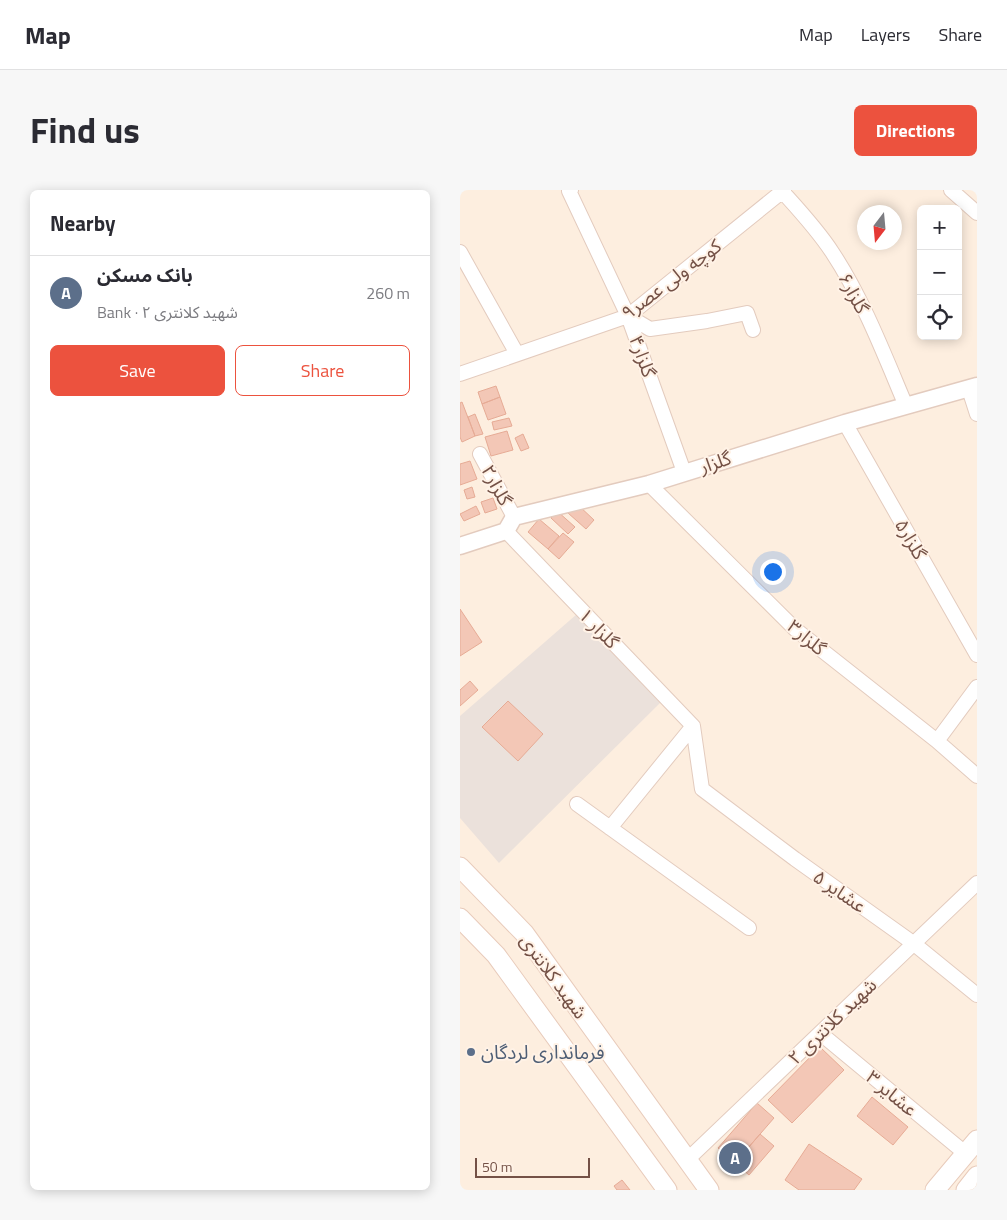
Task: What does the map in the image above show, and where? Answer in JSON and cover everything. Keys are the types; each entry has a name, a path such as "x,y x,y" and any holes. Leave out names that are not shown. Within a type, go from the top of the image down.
{"main road":[{"name":"شهید کلانتری","path":"460,866 524,933 709,1190"},
{"name":"شهید کلانتری","path":"460,918 496,955 667,1190"},
{"path":"934,1190 971,1146"}],"street":[{"path":"571,190 569,191 628,316"},
{"name":"کوچه ولی عصر۹","path":"460,374 628,316 783,190"},
{"name":"گلزار۶","path":"783,190 812,223 833,253 857,296 906,406"},
{"path":"951,190 977,213"},
{"path":"460,252 517,354"},
{"name":"گلزار۴","path":"628,316 650,329 747,313 753,330"},
{"name":"گلزار۴","path":"628,316 684,472"},
{"path":"973,387 977,414"},
{"name":"گلزار","path":"460,546 510,524 649,484 845,423 973,387"},
{"name":"گلزار۵","path":"845,423 977,655"},
{"name":"گلزار۲","path":"480,454 510,524"},
{"name":"گلزار۳","path":"649,484 795,629 937,740 977,776"},
{"name":"گلزار ۱","path":"510,524 692,726"},
{"path":"937,740 977,687"},
{"path":"610,828 692,726"},
{"name":"عشایر ۵","path":"692,726 702,789 795,859 913,943 977,995"},
{"path":"577,804 749,928"},
{"name":"شهید کلانتری ۲","path":"687,1160 977,883"},
{"name":"عشایر ۳","path":"820,1033 971,1146"}],"shaded area":[{"path":"577,614 661,702 499,863 460,818 460,716"}],"building":[{"path":"496,386 500,397 482,404 478,392"},
{"path":"500,397 506,414 488,420 482,404"},
{"path":"462,402 475,436 462,442 460,437 460,403"},
{"path":"475,414 483,434 475,436 468,417"},
{"path":"509,418 512,426 494,430 492,422"},
{"path":"507,431 513,450 491,456 485,437"},
{"path":"523,434 529,448 521,451 515,438"},
{"path":"470,461 477,479 460,485 460,464"},
{"path":"472,487 475,497 467,499 464,490"},
{"path":"493,498 497,509 485,513 481,502"},
{"path":"577,504 594,520 586,529 568,513"},
{"path":"476,506 480,514 464,521 460,514"},
{"path":"557,511 575,527 568,534 551,518"},
{"path":"539,519 559,536 548,549 528,532"},
{"path":"563,533 574,542 559,559 548,549"},
{"path":"460,609 482,642 460,656"},
{"path":"470,681 478,690 460,706 460,690"},
{"path":"508,701 543,734 518,761 482,727"},
{"path":"820,1047 844,1070 792,1123 768,1100"},
{"path":"872,1097 908,1127 893,1145 857,1116"},
{"path":"757,1103 774,1118 735,1163 718,1148"},
{"path":"760,1134 774,1146 749,1175 735,1163"},
{"path":"809,1144 862,1179 854,1190 799,1190 785,1180"},
{"path":"622,1180 630,1190 617,1190 614,1186"}],"place":[{"name":"فرمانداری لردگان","path":"471,1052"},
{"name":"بانک مسکن","path":"735,1158"}]}
